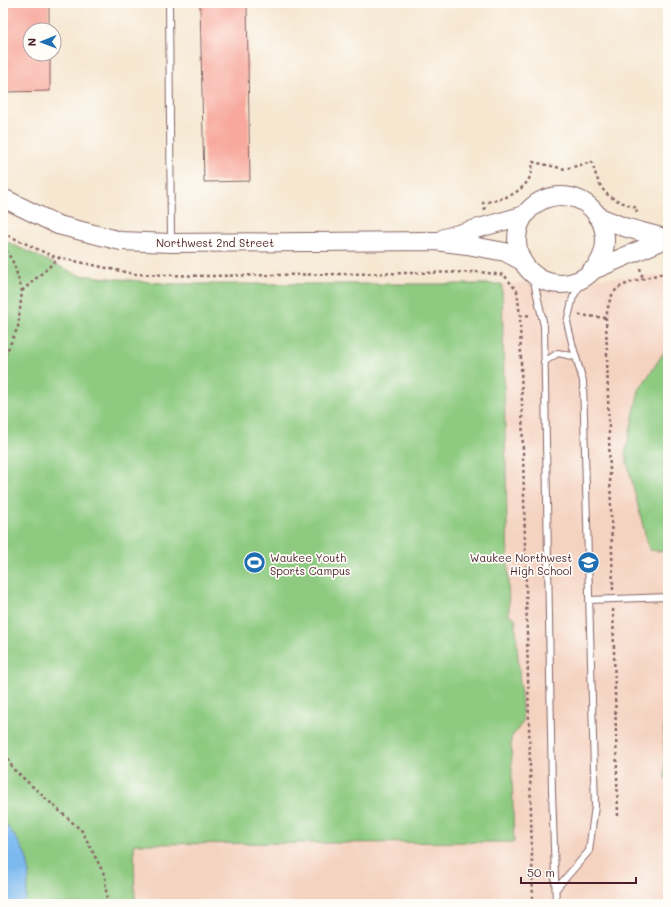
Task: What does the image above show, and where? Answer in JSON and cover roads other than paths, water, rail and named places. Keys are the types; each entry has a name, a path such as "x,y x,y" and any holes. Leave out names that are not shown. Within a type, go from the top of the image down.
{"street":[{"name":"Northwest 2nd Street","path":"527,267 518,247 518,232 522,219 531,207 543,200 557,196 571,197 584,202 595,212 602,224 605,238 603,252 597,265 589,274"},
{"name":"Northwest 2nd Street","path":"3,198 58,224 121,241 171,243 435,241 467,245 505,252 544,280 558,284 573,282 667,239"},
{"name":"Northwest 2nd Street","path":"435,241 526,215"},
{"name":"Northwest 2nd Street","path":"597,216 624,227 667,239"}],"lane":[{"path":"169,3 171,243"},
{"path":"527,267 544,326 552,791 556,904"},
{"path":"556,889 589,851 595,806 583,381 567,322 573,297 589,274"},
{"path":"544,362 558,353 576,357"},
{"path":"589,600 668,597"}],"water":[{"path":"3,821 20,845 27,859 29,877 25,904 3,904"}],"place":[{"name":"Waukee Youth Sports Campus","path":"255,563"},
{"name":"Waukee Northwest High School","path":"588,563"}]}
